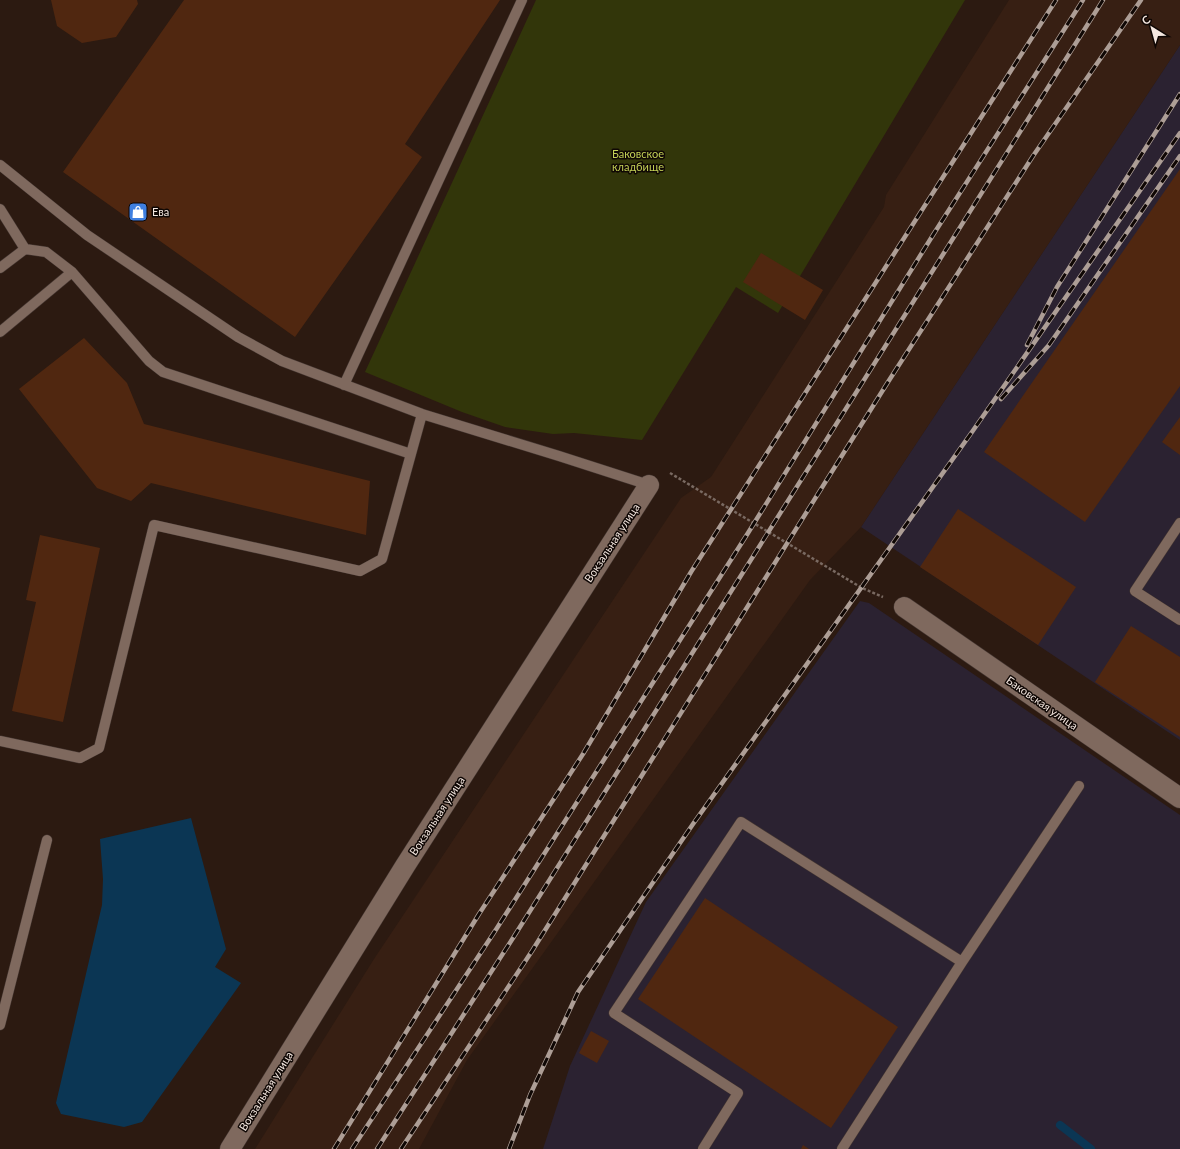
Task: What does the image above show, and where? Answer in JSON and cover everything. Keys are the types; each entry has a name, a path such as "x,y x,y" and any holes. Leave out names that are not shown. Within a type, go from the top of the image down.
{"street":[{"name":"Вокзальная улица","path":"230,1149 409,859 649,485"},
{"name":"Баковская улица","path":"904,607 1180,798"}],"lane":[{"path":"344,384 522,0"},
{"path":"0,165 87,235 238,337 282,361 422,414 649,485"},
{"path":"0,209 26,249"},
{"path":"0,268 26,249 46,252 72,272 149,361 163,372 411,454"},
{"path":"0,332 72,272"},
{"path":"0,741 80,758 98,748 154,525 360,571 382,559 422,414"},
{"path":"1180,523 1135,591 1180,620"},
{"path":"842,1149 962,962 1079,786"},
{"path":"703,1149 738,1093 614,1014 741,822 962,962"},
{"path":"0,1025 47,840"}],"path":[{"path":"649,485 664,470 862,588 904,607"}],"shaded area":[{"path":"1009,0 1180,0 1180,45 861,527 810,580 467,1060 419,1149 255,1149 374,959 681,498 711,477 884,207 886,195"},
{"path":"1180,45 1180,740 861,527"},
{"path":"860,601 869,603 1180,815 1180,1149 543,1149 570,1066 646,902"}],"green space":[{"name":"Баковское кладбище","path":"536,0 965,0 778,313 736,287 642,440 574,433 553,434 505,427 462,412 365,372"}],"water":[{"path":"191,818 226,949 215,967 241,983 142,1122 124,1127 61,1114 56,1103 102,905 103,879 100,839"}],"building":[{"path":"51,0 137,0 138,4 116,37 82,43 57,26"},
{"path":"184,0 500,0 405,144 422,157 295,337 63,172"},
{"path":"1180,169 1180,386 1085,522 984,452"},
{"path":"761,253 823,290 805,320 743,282"},
{"path":"84,338 127,383 144,424 370,481 366,535 151,483 131,501 97,488 19,389"},
{"path":"1180,417 1180,455 1162,442"},
{"path":"958,509 1076,587 1038,645 920,567"},
{"path":"40,535 100,548 63,722 12,711 36,602 26,600"},
{"path":"1131,626 1180,657 1180,737 1095,682"},
{"path":"705,898 898,1027 831,1128 638,999"},
{"path":"591,1031 609,1041 597,1063 579,1053"},
{"path":"803,1145 809,1149 801,1149"}],"waterway":[{"path":"1060,1125 1091,1149"}],"railway":[{"path":"334,1149 479,914 583,754 691,572 1056,0"},
{"path":"352,1149 497,928 748,533 933,235 1083,0"},
{"path":"377,1149 513,938 1103,0"},
{"path":"401,1149 532,951 888,382 1033,156 1141,0"},
{"path":"1027,345 1057,287 1180,94"},
{"path":"509,1149 530,1095 578,992 693,824 972,432 1180,133"},
{"path":"1001,399 1049,345 1180,156"}],"place":[{"name":"Ева","path":"138,212"}]}
